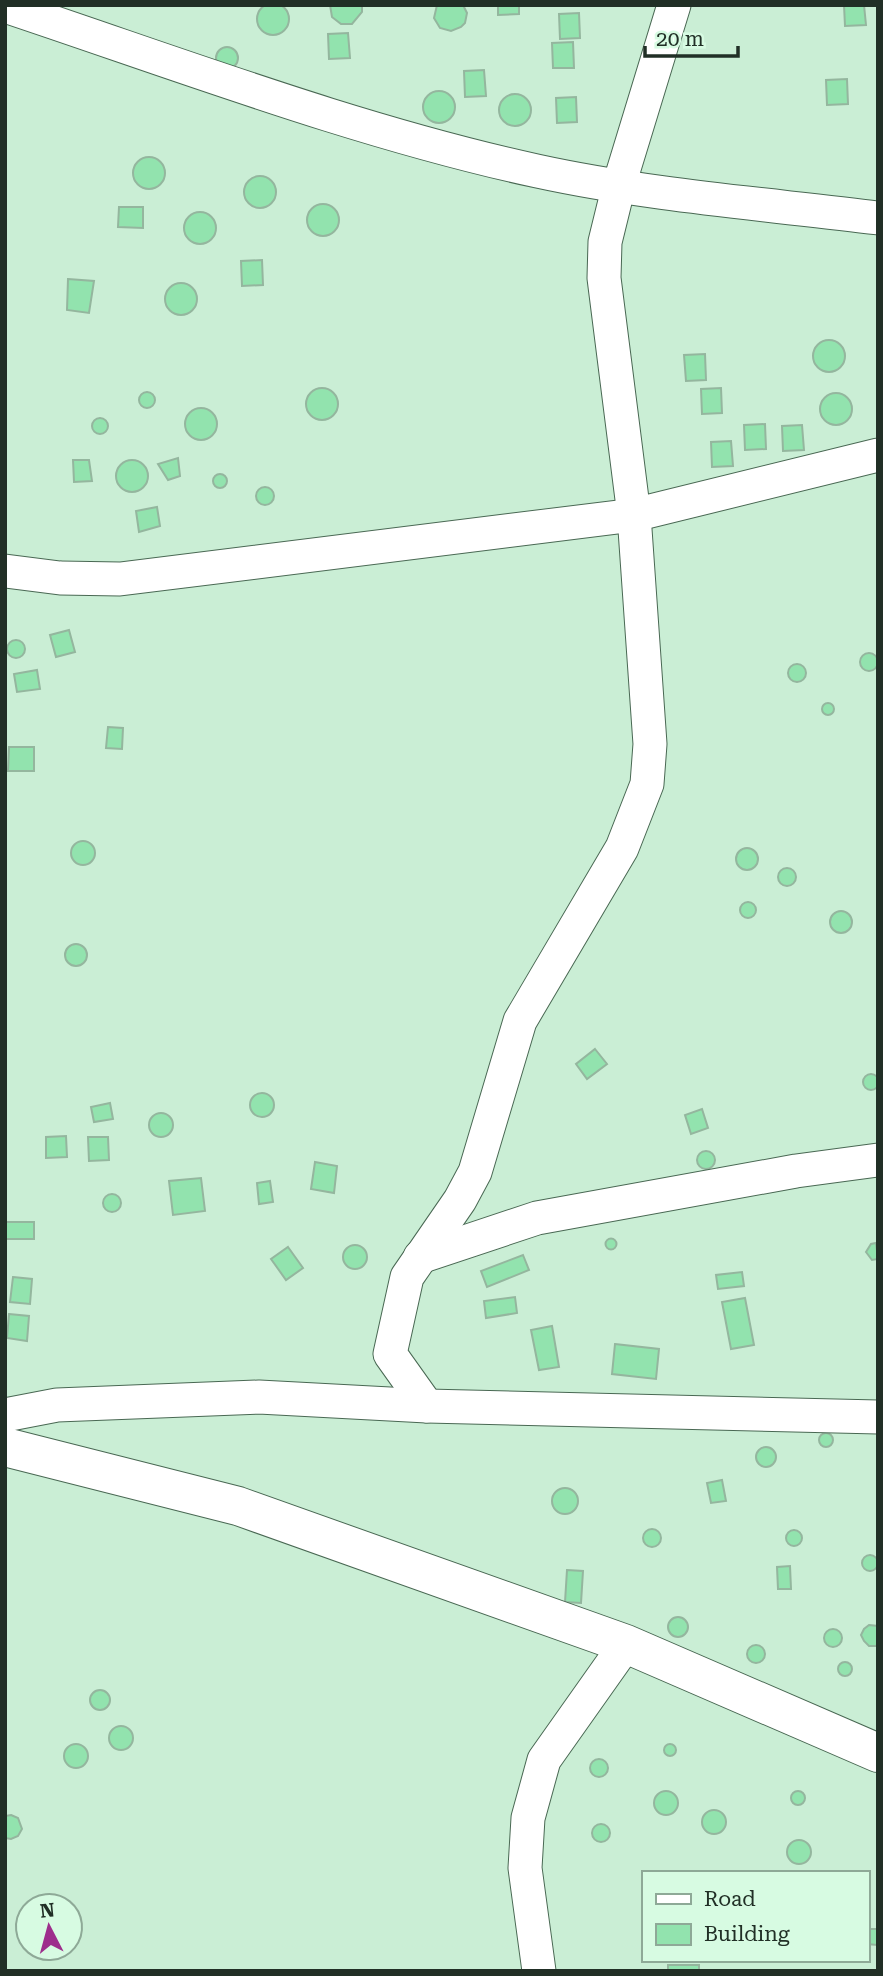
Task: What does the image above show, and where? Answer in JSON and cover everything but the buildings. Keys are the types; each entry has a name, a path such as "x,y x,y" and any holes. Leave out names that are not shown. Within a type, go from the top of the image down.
{"main road":[{"path":"5,1447 238,1506 626,1644 878,1753"}],"street":[{"path":"427,1406 390,1354 407,1277 460,1200 475,1172 520,1021 622,848 647,783 650,744 634,515 604,278 605,242 619,185 674,5"},
{"path":"5,6 308,107 465,154 538,171 619,185 878,218"},
{"path":"5,571 60,578 120,579 634,515 878,455"},
{"path":"420,1257 537,1218 796,1171 878,1160"},
{"path":"5,1415 57,1405 259,1397 427,1406 878,1417"},
{"path":"539,1971 525,1868 528,1818 544,1760 626,1644"}]}
